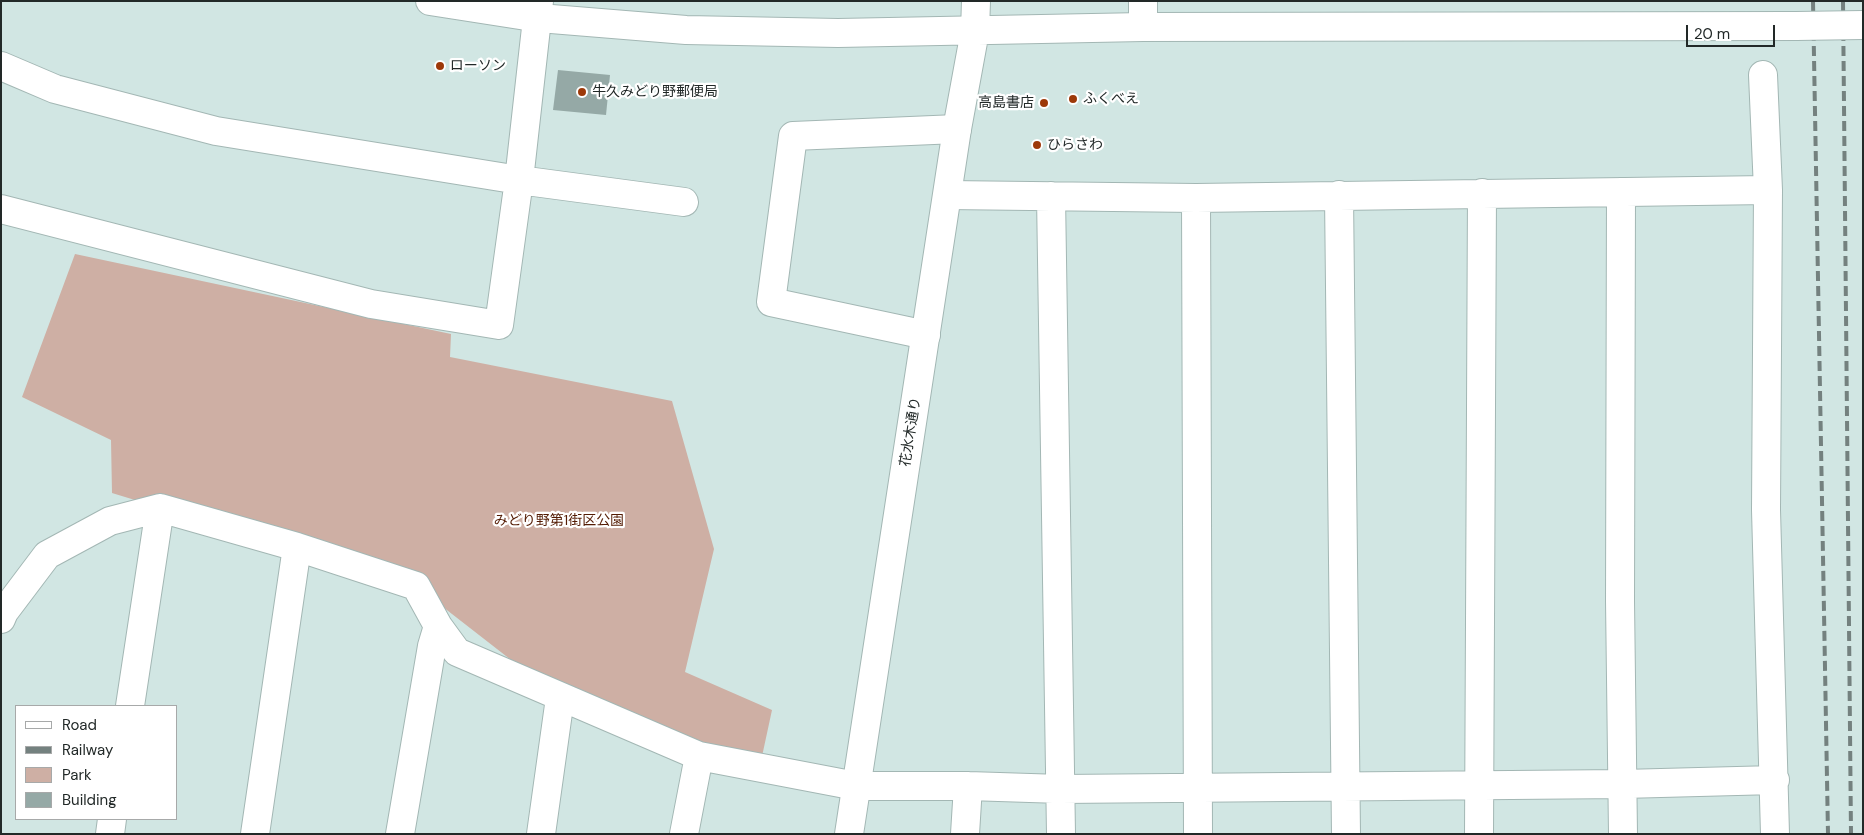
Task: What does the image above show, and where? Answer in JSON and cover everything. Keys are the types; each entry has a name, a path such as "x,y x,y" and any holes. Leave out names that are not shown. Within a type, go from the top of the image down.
{"street":[{"path":"430,1 539,10 686,30 838,33 975,31 1143,14 1796,26 1863,25"},
{"name":"花水木通り","path":"849,834 958,129 975,31 976,1"},
{"path":"1,209 371,304 499,325 519,180 539,10"},
{"path":"1,66 55,89 216,131 519,180 684,202"},
{"path":"1763,75 1768,190 1766,510 1775,834"},
{"path":"926,335 771,302 793,136 958,129"},
{"path":"948,195 1196,198 1768,190"},
{"path":"1621,192 1620,601 1623,834"},
{"path":"1479,834 1482,193"},
{"path":"1339,195 1346,834"},
{"path":"1051,196 1061,834"},
{"path":"1196,198 1198,834"},
{"path":"1,619 4,612 47,555 110,520 160,508 297,547 416,586 438,626 456,652 699,756 856,786 968,786 1061,789 1623,784 1775,780"},
{"path":"130,705 160,508"},
{"path":"254,834 297,547"},
{"path":"400,834 432,646 438,626"},
{"path":"541,834 560,698"},
{"path":"684,834 699,756"},
{"path":"965,834 968,786"},
{"path":"110,834 112,820"}],"green space":[{"name":"みどり野第1街区公園","path":"75,254 451,334 450,357 672,401 714,549 685,672 772,710 761,761 680,743 560,698 416,586 112,493 111,440 22,397"}],"building":[{"path":"558,70 610,75 606,115 553,110"}],"railway":[{"path":"1813,1 1828,834"},
{"path":"1843,1 1851,834"}],"place":[{"name":"ローソン","path":"440,66"},
{"name":"牛久みどり野郵便局","path":"582,92"},
{"name":"ふくべえ","path":"1073,99"},
{"name":"高島書店","path":"1044,103"},
{"name":"ひらさわ","path":"1037,145"}]}
